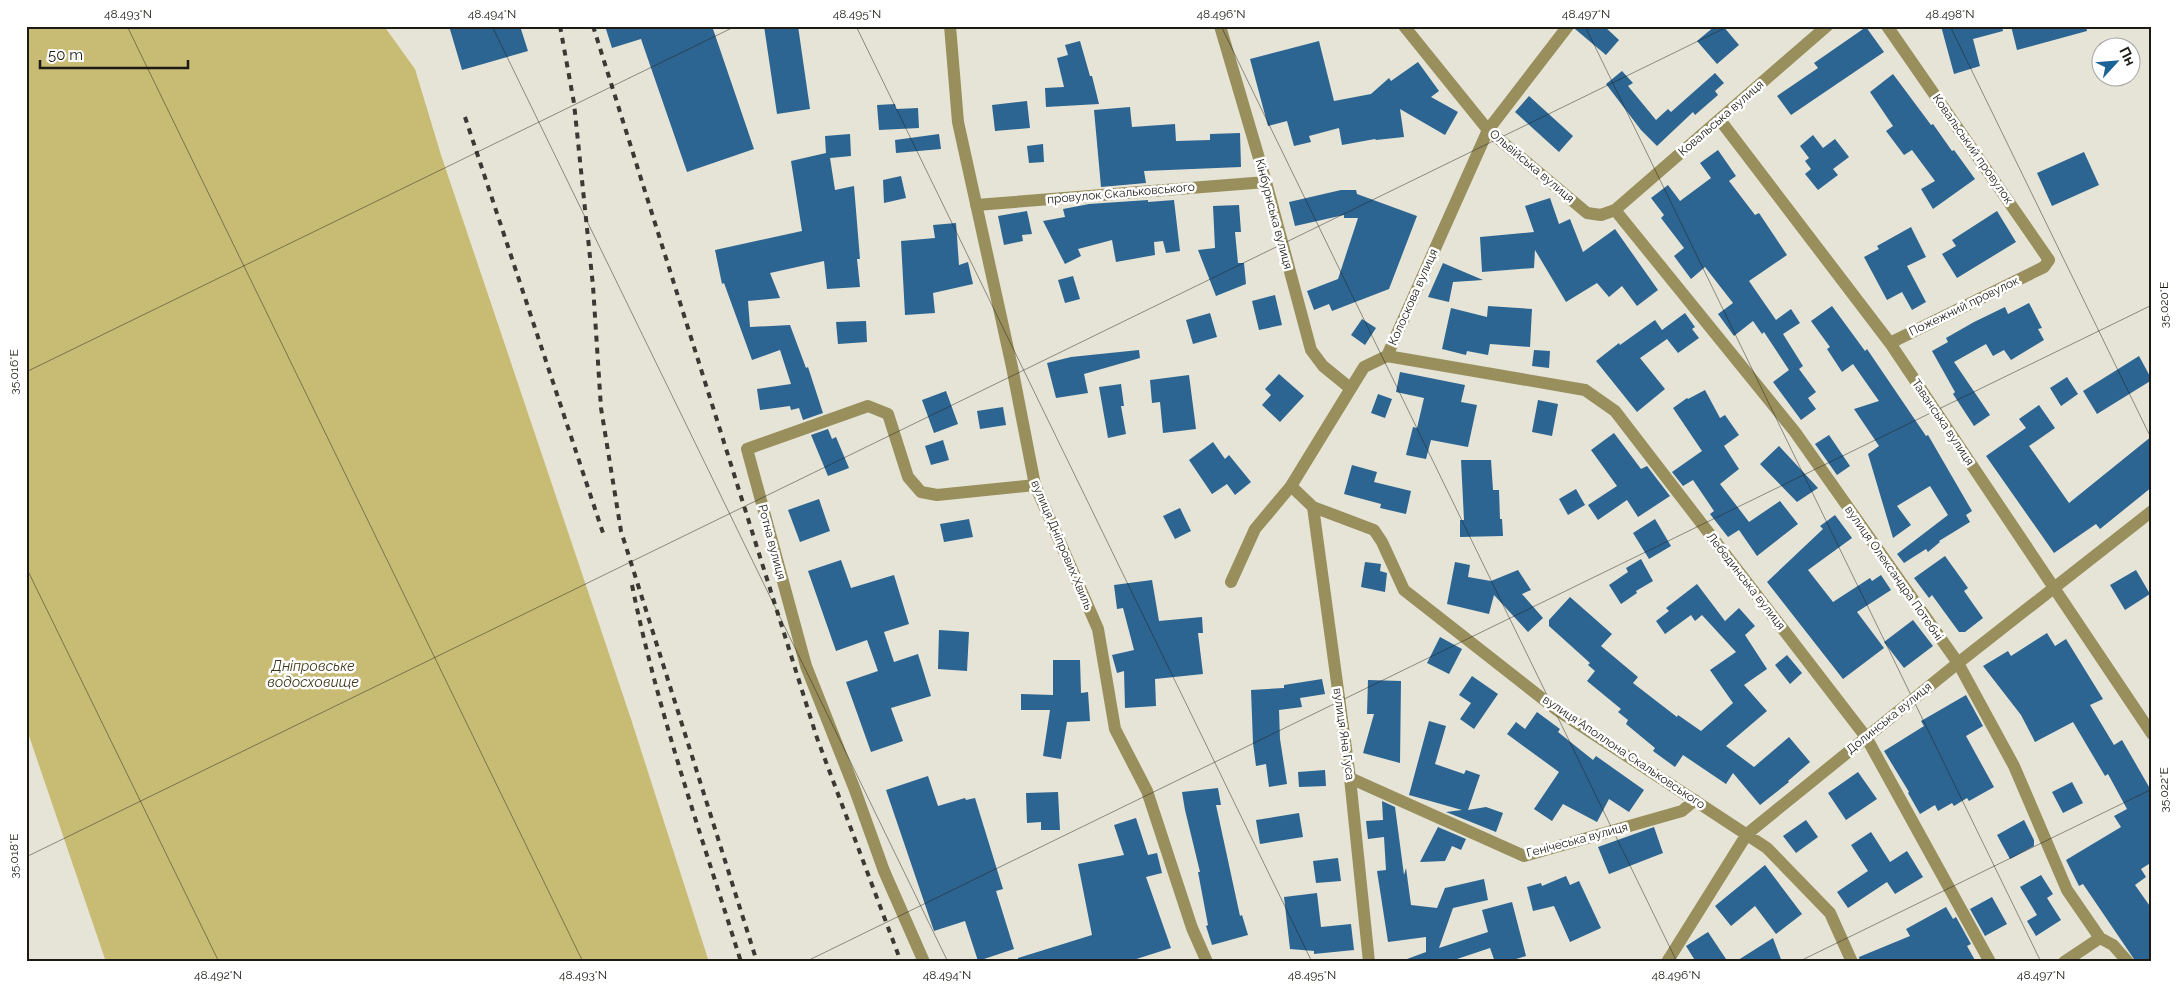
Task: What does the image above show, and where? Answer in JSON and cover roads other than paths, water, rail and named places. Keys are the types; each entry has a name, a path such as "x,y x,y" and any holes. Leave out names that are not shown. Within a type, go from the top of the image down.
{"street":[{"name":"вулиця Дніпрових Хвиль","path":"950,26 958,122 1012,367 1035,485 1098,629 1115,729 1147,791 1192,928 1207,962"},
{"name":"Кінбурнська вулиця","path":"1220,26 1266,182 1311,350 1322,366 1350,388"},
{"name":"Ольвійська вулиця","path":"1404,26 1488,130 1587,213 1600,215 1614,210"},
{"name":"Колоскова вулиця","path":"1231,582 1255,529 1290,486 1350,388 1364,368 1387,356 1488,130 1568,26"},
{"name":"Ковальська вулиця","path":"1614,210 1827,26"},
{"name":"Ковальський провулок","path":"1887,26 2045,252 2049,260 2044,267 2038,270"},
{"name":"Таванська вулиця","path":"1720,120 1890,342 2152,734"},
{"name":"провулок Скальковського","path":"976,205 1266,182"},
{"name":"вулиця Олександра Потебні","path":"1614,210 1795,432 1958,663 2014,766 2067,890 2100,938 2113,944 2128,962"},
{"name":"Пожежний провулок","path":"1890,342 2038,270"},
{"name":"Лебединська вулиця","path":"1387,356 1585,390 1615,411 1866,737 1990,962"},
{"name":"Ротна вулиця","path":"924,962 884,871 855,790 806,666 747,449 868,406 888,414 908,477 921,492 936,495 1035,485"},
{"name":"вулиця Аполлона Скальковського","path":"1290,486 1313,507 1374,530 1382,542 1404,590 1557,710 1768,848 1830,914 1852,962"},
{"name":"вулиця Яна Гуса","path":"1313,507 1350,778 1368,962"},
{"name":"Долинська вулиця","path":"1668,962 1747,834 1958,663 2152,511"},
{"name":"Генічеська вулиця","path":"1350,778 1524,856 1682,811 1695,800"},
{"path":"2064,962 2100,938"}],"water":[{"name":"Дніпровське водосховище","path":"26,26 384,26 415,69 441,155 631,719 709,962 106,962 26,727"}],"railway":[{"path":"560,26 574,103 593,286 601,408 621,531 757,962"},
{"path":"593,26 817,738 901,962"},
{"path":"465,117 604,536"},
{"path":"632,585 668,728 741,962"}]}
